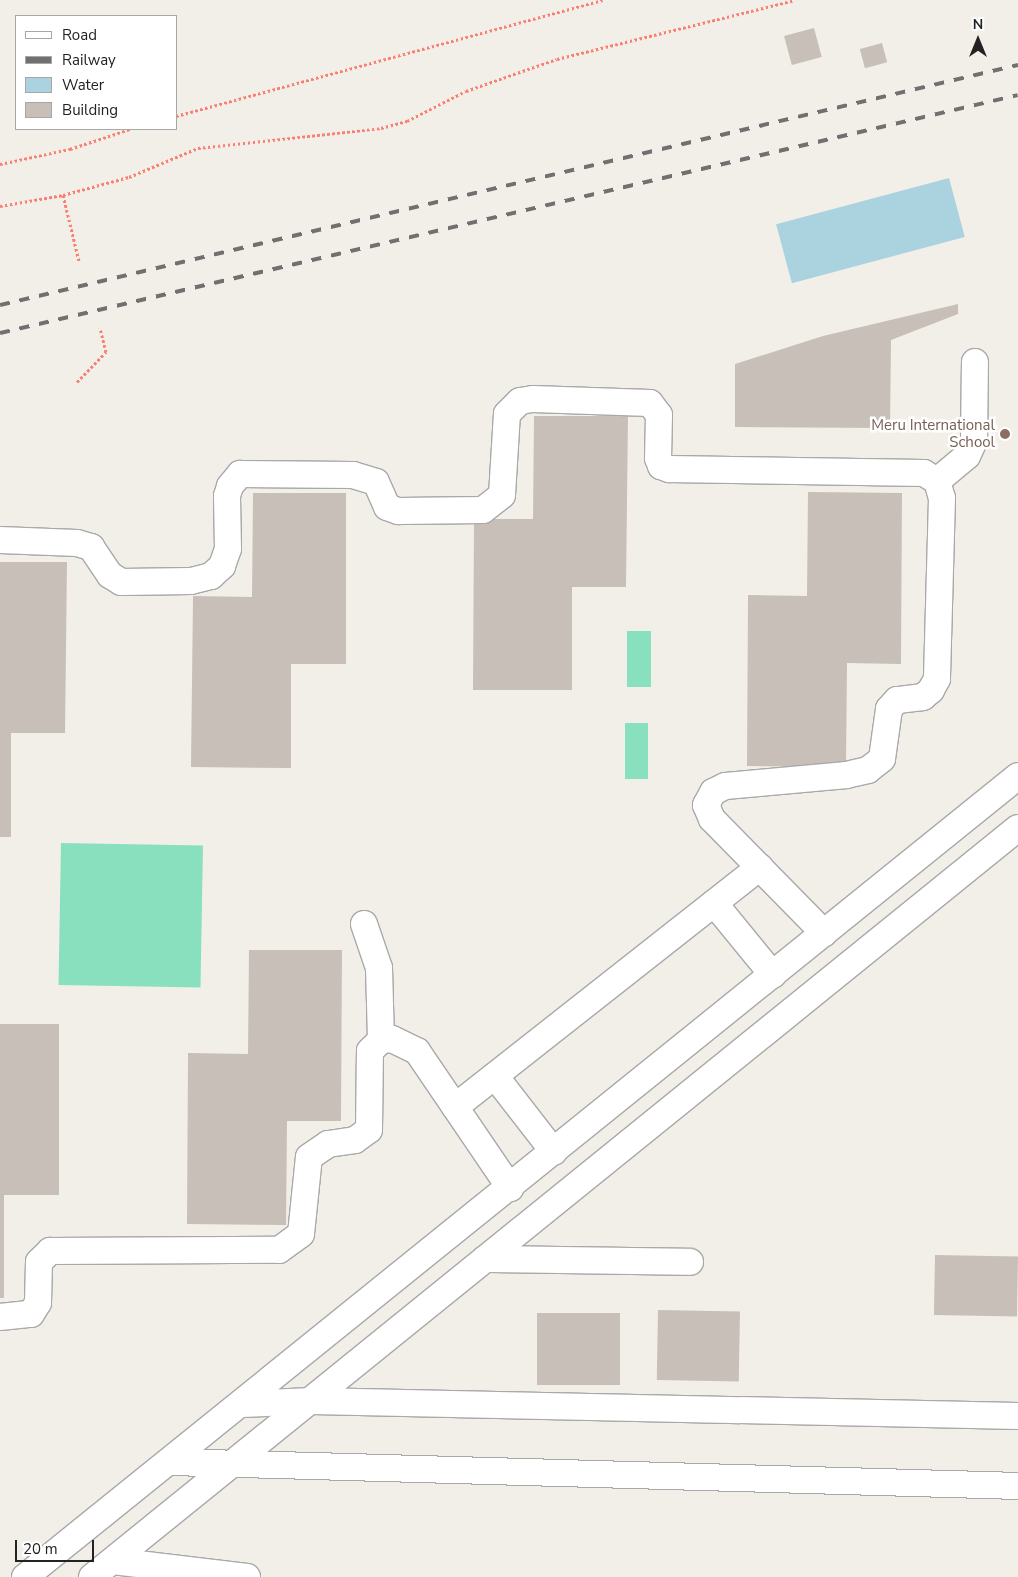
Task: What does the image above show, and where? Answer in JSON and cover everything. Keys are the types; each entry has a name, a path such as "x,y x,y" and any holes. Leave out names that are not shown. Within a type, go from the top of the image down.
{"street":[{"path":"936,481 967,456 974,441 975,362"},
{"path":"0,540 77,543 91,547 110,576 121,582 191,581 211,576 222,566 228,549 227,496 230,486 240,474 353,475 376,482 387,507 398,511 483,510 502,495 507,414 520,401 532,399 650,403 659,415 658,458 661,466 669,469 924,474 936,481 942,498 937,679 923,697 897,700 889,709 882,759 868,770 847,776 725,786 713,792 706,805 712,819 824,934"},
{"path":"25,1577 243,1404 1018,776"},
{"path":"92,1577 312,1401 1018,828"},
{"path":"455,1107 760,867"},
{"path":"714,903 773,975"},
{"path":"364,924 379,968 380,1040"},
{"path":"0,1317 31,1314 38,1303 40,1262 50,1251 278,1250 301,1234 309,1156 328,1144 355,1140 369,1130 370,1051 380,1040 392,1039 417,1051 510,1188"},
{"path":"495,1076 554,1152"},
{"path":"485,1259 690,1262"},
{"path":"243,1404 312,1401 1018,1416"},
{"path":"171,1462 1018,1486"},
{"path":"113,1560 247,1577"}],"path":[{"path":"178,115 602,0"},
{"path":"0,206 63,195 129,177 198,148 380,128 407,121 466,91 557,59 796,0"},
{"path":"0,164 70,149 127,130"},
{"path":"63,195 79,261"},
{"path":"77,382 106,352 100,328"}],"green space":[{"path":"627,631 651,631 651,687 627,687"},
{"path":"625,723 648,723 648,779 625,779"},
{"path":"61,843 203,845 201,987 59,985"}],"water":[{"path":"949,178 965,237 792,283 776,224"}],"building":[{"path":"814,28 822,57 792,65 784,36"},
{"path":"882,43 887,62 865,68 860,49"},
{"path":"958,304 958,314 891,340 890,428 735,427 735,364 823,336"},
{"path":"534,416 628,416 626,587 572,587 572,690 473,690 474,519 533,519"},
{"path":"808,492 902,493 901,664 847,663 846,767 747,766 748,595 807,596"},
{"path":"253,493 346,493 346,664 291,664 291,768 191,767 193,596 252,597"},
{"path":"0,562 67,562 65,733 11,733 11,837 0,837"},
{"path":"249,950 342,950 341,1121 287,1121 286,1225 187,1224 188,1053 248,1054"},
{"path":"0,1024 59,1024 59,1195 4,1195 4,1298 0,1298"},
{"path":"935,1255 1018,1256 1017,1316 934,1315"},
{"path":"658,1310 740,1311 739,1381 657,1380"},
{"path":"537,1313 620,1313 620,1385 537,1385"}],"railway":[{"path":"0,305 1018,65"},
{"path":"0,333 1018,95"}],"place":[{"name":"Meru International School","path":"1005,434"}]}
